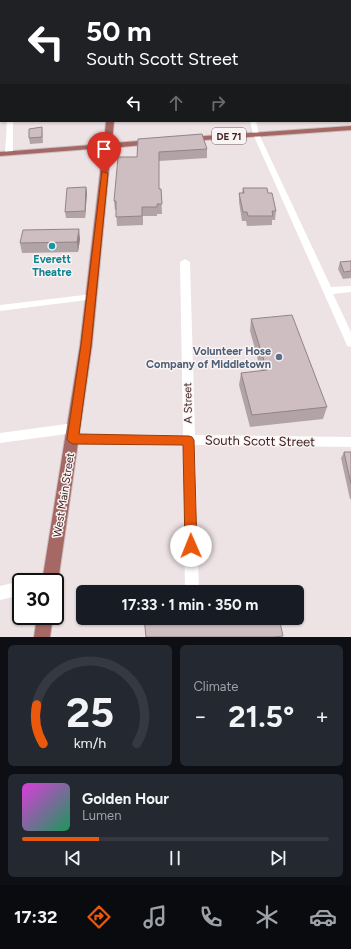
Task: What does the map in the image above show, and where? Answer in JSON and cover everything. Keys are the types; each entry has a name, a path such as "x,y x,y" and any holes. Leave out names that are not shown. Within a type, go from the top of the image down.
{"main road":[{"name":"West Main Street","path":"51,573 74,433 92,297 110,122"},
{"name":"DE 71","path":"179,140 351,128"},
{"path":"0,154 164,141"},
{"path":"42,637 44,625"}],"street":[{"path":"9,153 10,122"},
{"path":"253,122 256,134 351,343"},
{"name":"A Street","path":"185,262 192,585"},
{"path":"327,291 351,289"},
{"path":"0,308 92,297"},
{"name":"South Scott Street","path":"0,438 74,433 189,440 351,442"},
{"path":"0,593 12,590"}],"building":[{"path":"42,127 42,137 29,138 29,129"},
{"path":"202,134 207,149 159,152 159,189 161,189 162,204 157,204 157,207 142,207 142,216 116,217 116,201 114,201 118,157 137,157 138,139"},
{"path":"86,187 85,211 65,212 67,188"},
{"path":"243,188 267,188 268,193 272,193 276,211 272,211 273,216 248,216 247,212 243,212 239,193 244,193"},
{"path":"79,229 77,242 20,243 23,230"},
{"path":"351,261 351,271 344,272 340,262"},
{"name":"Volunteer Hose Company of Middletown","path":"292,315 327,407 252,415 241,373 267,370 251,319"},
{"path":"344,452 351,452 351,484"},
{"path":"145,625 281,625 283,636 274,637 146,637"}],"place":[{"name":"Everett Theatre","path":"52,246"},
{"name":"Volunteer Hose Company of Middletown","path":"279,357"}],"route":[{"path":"104,173 92,297 73,439 189,440 191,546"}]}
